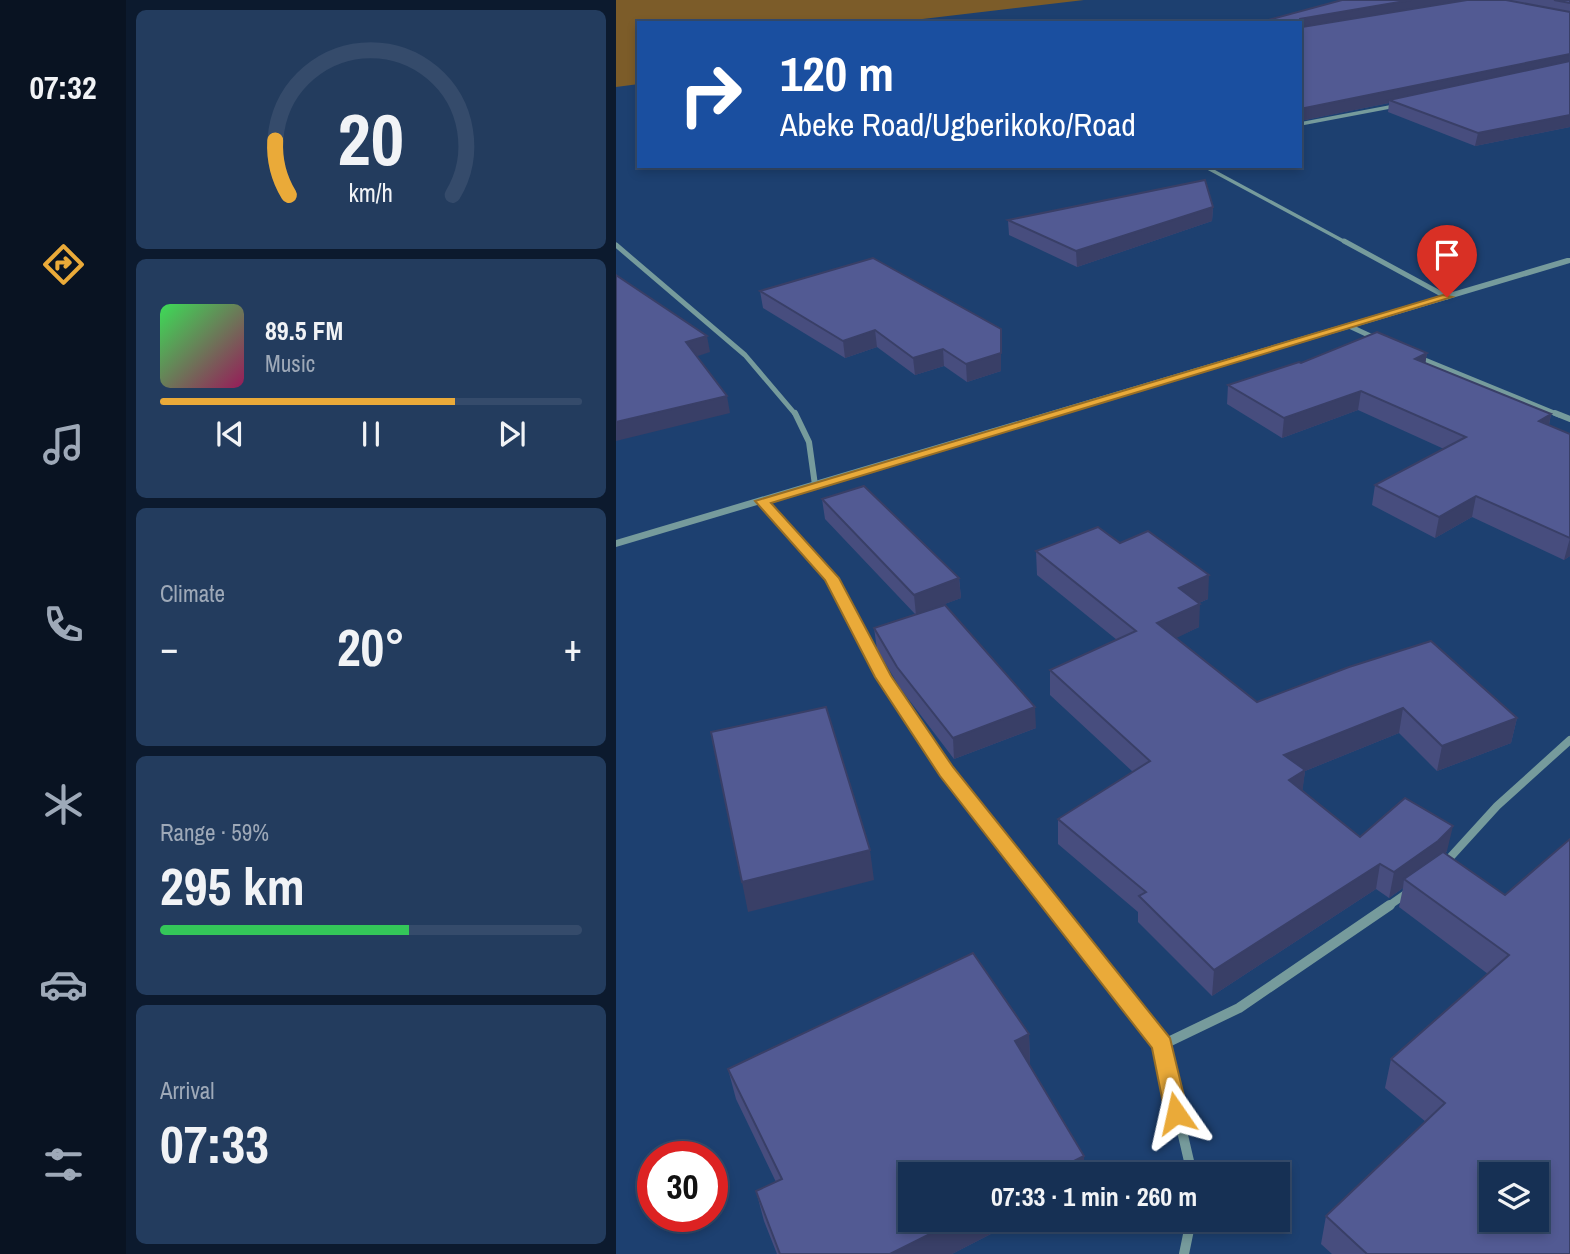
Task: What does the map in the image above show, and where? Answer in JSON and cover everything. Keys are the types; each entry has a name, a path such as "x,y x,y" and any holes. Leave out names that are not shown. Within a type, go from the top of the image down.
{"street":[{"path":"1302,124 1402,105"},
{"path":"1208,168 1447,297"},
{"path":"616,245 730,342 770,383 803,427 813,453 815,485"},
{"path":"616,544 1570,260"},
{"path":"1349,326 1383,341"},
{"path":"1417,357 1570,419"},
{"path":"762,501 832,578 883,677 947,771 1163,1045 1189,1162"},
{"path":"1437,872 1497,806 1570,740"},
{"path":"1163,1045 1238,1008 1414,888"},
{"path":"1184,1254 1189,1232"}],"shaded area":[{"path":"616,0 1084,0 914,21 637,21 637,84 616,87"}],"building":[{"path":"1342,0 1411,0 1299,21 1264,21"},
{"path":"1467,0 1506,0 1570,12 1570,54 1302,109 1302,27"},
{"path":"1570,61 1570,115 1478,133 1389,100"},
{"path":"1205,180 1213,207 1076,251 1008,220"},
{"path":"873,258 1001,329 1001,353 966,364 943,349 913,358 875,330 843,341 760,291"},
{"path":"616,275 707,336 686,342 727,396 616,422"},
{"path":"1377,332 1427,353 1415,359 1551,414 1539,421 1570,434 1570,538 1476,496 1439,517 1375,485 1466,437 1361,391 1284,418 1228,385 1301,363"},
{"path":"864,486 959,578 914,595 822,499"},
{"path":"1098,527 1120,543 1148,531 1209,575 1179,588 1200,604 1157,623 1257,702 1349,667 1431,641 1517,718 1442,746 1403,708 1284,755 1305,770 1289,780 1360,837 1405,798 1453,826 1438,841 1394,872 1380,864 1214,970 1139,896 1146,892 1058,819 1150,761 1050,670 1136,631 1036,551"},
{"path":"945,605 1035,707 953,738 897,667 874,628"},
{"path":"826,707 870,850 742,882 711,732"},
{"path":"1570,839 1570,1254 1367,1254 1326,1216 1445,1103 1391,1059 1509,955 1404,879 1443,852 1505,895"},
{"path":"973,953 1029,1034 1015,1041 1084,1156 1072,1162 898,1162 898,1232 934,1232 890,1254 780,1254 756,1191 782,1179 728,1069"}],"route":[{"path":"1176,1113 1163,1045 947,771 883,677 832,578 762,501 1447,297"}]}
